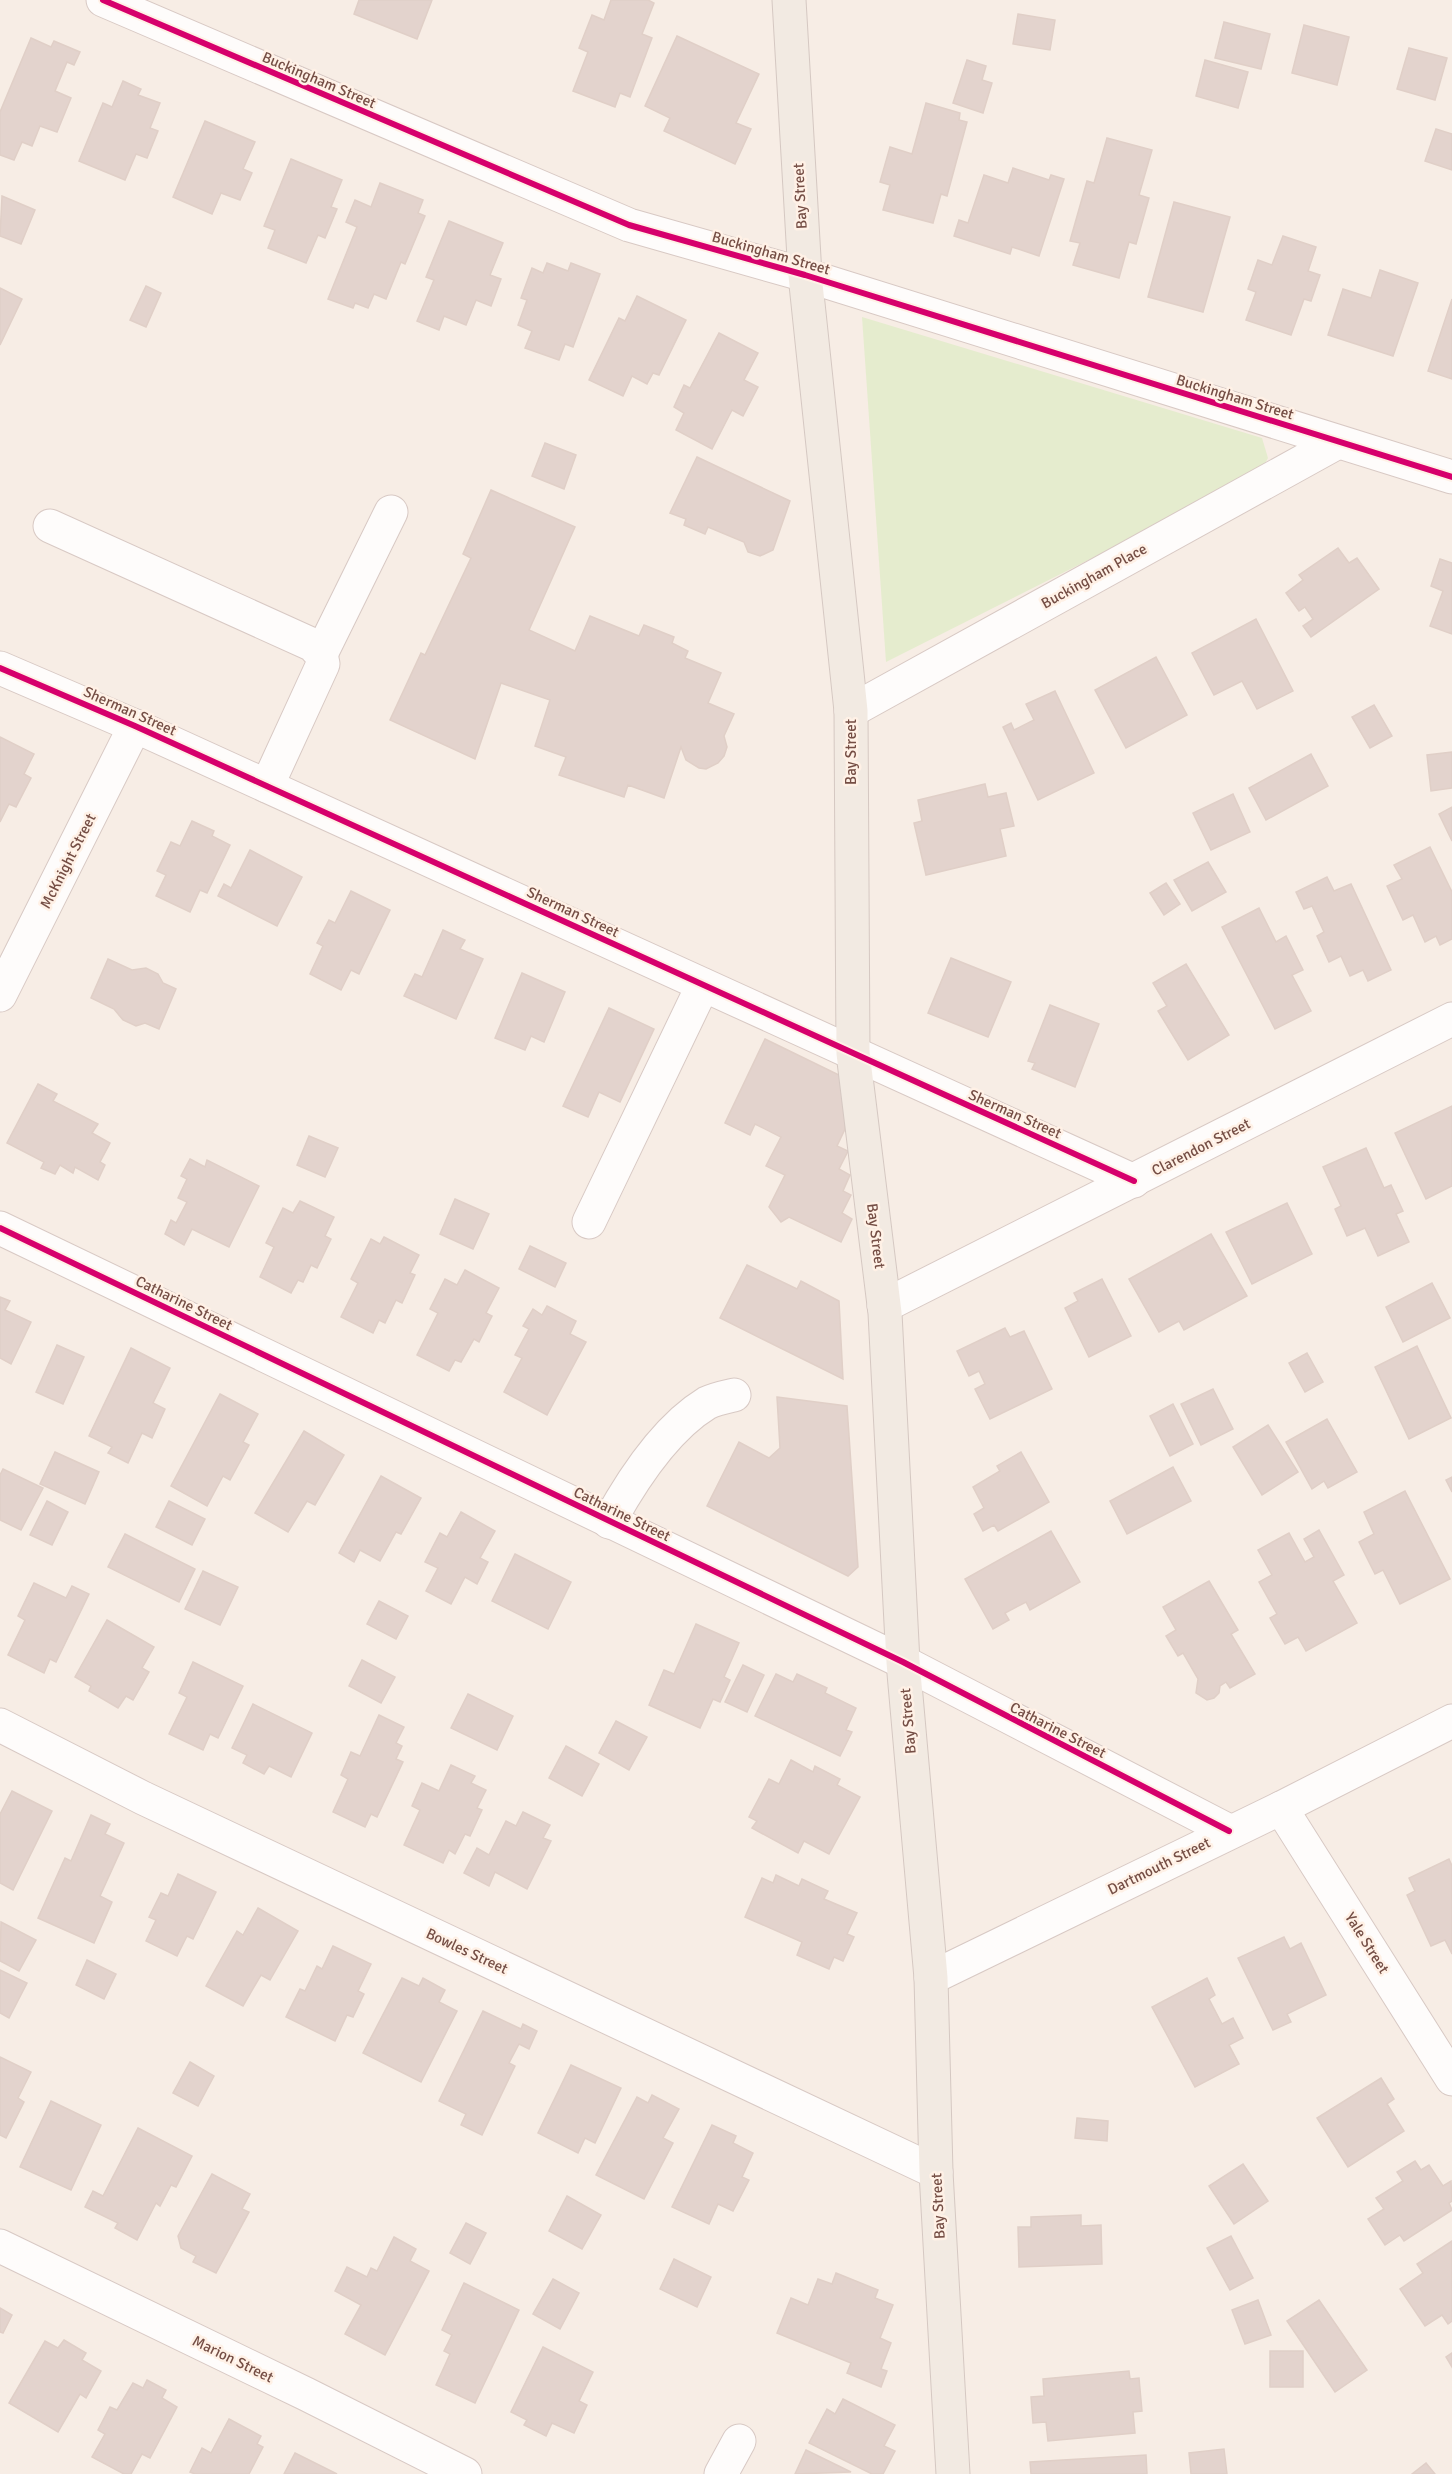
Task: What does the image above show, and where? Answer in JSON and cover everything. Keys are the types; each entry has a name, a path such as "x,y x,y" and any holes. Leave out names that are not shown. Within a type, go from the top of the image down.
{"main road":[{"name":"Bay Street","path":"789,0 805,275 851,711 853,1053 884,1306 903,1662 931,1978 936,2172 953,2474"}],"street":[{"name":"Buckingham Street","path":"102,0 629,225 805,275 1452,477"},
{"name":"Buckingham Place","path":"851,711 1338,442"},
{"path":"267,786 312,691 322,664 321,654 391,512"},
{"path":"50,526 313,645 321,654"},
{"name":"Sherman Street","path":"0,668 135,726 1134,1181"},
{"name":"McKnight Street","path":"0,996 135,726"},
{"path":"589,1222 703,985"},
{"name":"Clarendon Street","path":"884,1306 1452,1019"},
{"name":"Catharine Street","path":"0,1228 903,1662 1229,1832"},
{"path":"609,1521 628,1487 664,1442 697,1410 710,1402 734,1395"},
{"name":"Dartmouth Street","path":"931,1978 1281,1808 1452,1721"},
{"name":"Bowles Street","path":"0,1725 143,1798 936,2172"},
{"name":"Yale Street","path":"1281,1808 1452,2079"},
{"name":"Marion Street","path":"0,2246 306,2394 465,2474"},
{"path":"721,2474 739,2441"}],"green space":[{"path":"862,317 1262,438 1268,458 1259,474 886,662"}],"building":[{"path":"359,0 432,0 417,39 354,14"},
{"path":"611,0 648,0 654,3 642,34 652,38 630,97 620,93 615,107 573,91 588,52 579,48 592,15 604,20"},
{"path":"1018,14 1055,20 1050,50 1013,44"},
{"path":"1224,22 1270,34 1261,69 1215,58"},
{"path":"1304,25 1349,37 1337,85 1292,73"},
{"path":"677,36 759,74 736,123 751,129 735,164 664,131 670,118 645,106"},
{"path":"31,38 51,47 54,41 80,52 74,65 67,62 55,91 71,98 57,132 40,126 32,146 22,142 14,160 0,155 0,112"},
{"path":"1409,48 1447,58 1435,100 1397,89"},
{"path":"967,60 986,66 982,80 992,83 983,113 953,103"},
{"path":"1205,60 1248,72 1238,108 1196,96"},
{"path":"123,81 141,89 138,95 160,103 150,128 158,131 147,158 136,154 125,180 79,161 103,103 112,107"},
{"path":"926,103 960,113 959,120 967,122 947,196 941,194 933,223 883,210 890,185 880,182 890,147 912,154"},
{"path":"205,121 255,142 243,169 252,173 240,200 221,193 212,214 173,197"},
{"path":"1436,129 1452,134 1452,170 1425,161"},
{"path":"1107,138 1152,150 1139,195 1149,198 1136,244 1129,242 1119,278 1073,265 1080,243 1070,241 1087,181 1094,183"},
{"path":"291,159 342,180 331,207 337,209 325,238 318,235 306,263 268,248 275,230 264,226"},
{"path":"1013,168 1049,180 1051,175 1064,179 1039,256 1012,247 1010,254 954,236 959,220 968,223 984,175 1008,183"},
{"path":"380,183 423,200 418,213 425,216 405,264 401,262 386,299 374,294 368,308 355,303 353,308 328,299 357,227 346,222 355,200 371,207"},
{"path":"2,196 35,210 21,244 0,236"},
{"path":"1174,202 1230,217 1203,312 1148,297"},
{"path":"449,221 503,243 490,275 501,279 491,306 476,300 466,325 444,316 439,330 417,321 434,280 426,277"},
{"path":"1283,236 1316,247 1308,271 1320,275 1311,301 1304,299 1291,335 1246,320 1256,292 1248,289 1258,260 1272,265"},
{"path":"547,263 568,271 571,263 600,274 573,347 565,344 559,360 525,348 532,331 518,325 527,300 521,298 532,268 543,273"},
{"path":"1380,270 1418,283 1393,356 1328,335 1343,289 1371,298"},
{"path":"146,286 161,293 146,327 130,320"},
{"path":"0,288 22,299 0,345"},
{"path":"637,296 686,320 659,375 653,373 647,384 632,376 623,396 589,380 619,318 625,321"},
{"path":"1452,299 1452,379 1428,371"},
{"path":"719,333 758,353 744,380 758,387 743,416 732,410 712,449 676,430 684,413 674,407 684,385 690,388"},
{"path":"545,443 576,455 564,489 532,476"},
{"path":"697,457 790,501 773,550 760,556 748,552 744,542 708,527 705,534 684,525 686,519 670,513"},
{"path":"491,490 575,527 529,630 575,651 590,616 639,636 644,625 674,637 672,643 688,651 685,658 721,673 708,703 734,714 724,736 727,747 718,763 706,769 699,768 686,760 681,747 664,798 628,785 624,797 559,775 566,757 535,746 550,700 501,683 475,759 390,720 421,653 425,655 471,558 463,554"},
{"path":"1338,548 1349,563 1357,558 1379,589 1311,637 1303,626 1313,619 1305,607 1299,611 1286,593 1303,580 1299,575"},
{"path":"1440,559 1452,563 1452,634 1430,626 1443,591 1431,586"},
{"path":"1256,619 1293,691 1257,709 1242,681 1214,695 1192,653"},
{"path":"1156,657 1187,715 1126,748 1095,690"},
{"path":"1055,691 1094,773 1038,800 1003,727 1011,723 1014,730 1034,720 1026,704"},
{"path":"1374,705 1392,736 1370,748 1352,717"},
{"path":"0,737 34,754 24,774 31,778 16,807 9,804 0,822"},
{"path":"1452,752 1452,788 1431,791 1427,755"},
{"path":"1311,754 1328,786 1266,820 1249,788"},
{"path":"985,784 988,797 1006,793 1014,826 1000,829 1006,856 926,875 914,823 922,821 918,800"},
{"path":"1233,794 1250,832 1211,850 1193,813"},
{"path":"1452,807 1452,841 1439,814"},
{"path":"192,821 214,831 212,836 230,845 207,893 200,890 190,912 156,896 166,875 157,871 171,842 180,846"},
{"path":"1430,847 1452,892 1452,939 1440,945 1436,936 1425,942 1413,915 1403,920 1387,886 1402,879 1394,865"},
{"path":"250,850 302,877 277,926 218,896 224,884 231,888"},
{"path":"1208,862 1226,892 1192,911 1174,880"},
{"path":"1327,877 1334,891 1351,884 1391,970 1368,981 1363,970 1350,976 1341,956 1329,962 1317,936 1324,932 1312,906 1304,909 1296,892"},
{"path":"1166,883 1180,904 1164,915 1150,893"},
{"path":"351,891 390,910 359,974 351,970 341,990 310,974 323,946 317,943 329,920 335,923"},
{"path":"1259,908 1276,942 1286,936 1303,970 1292,975 1311,1011 1275,1029 1222,927"},
{"path":"443,930 465,940 460,949 483,959 456,1019 404,996 415,974 422,977"},
{"path":"951,958 1011,982 988,1037 928,1013"},
{"path":"108,959 132,970 146,968 158,974 163,983 176,989 159,1029 145,1023 136,1026 123,1020 114,1009 91,998"},
{"path":"1186,964 1229,1035 1188,1060 1158,1011 1167,1006 1153,983"},
{"path":"522,973 565,992 544,1042 531,1036 525,1050 495,1038"},
{"path":"1050,1005 1099,1024 1075,1087 1032,1069 1035,1063 1028,1061"},
{"path":"609,1008 654,1029 620,1102 599,1092 588,1117 563,1106"},
{"path":"765,1039 843,1077 845,1129 837,1146 848,1151 839,1169 850,1175 843,1191 851,1195 842,1213 852,1219 841,1242 789,1217 781,1222 769,1207 785,1175 766,1166 781,1137 755,1124 750,1135 725,1123"},
{"path":"38,1084 57,1094 53,1101 98,1124 92,1133 110,1143 100,1162 105,1165 98,1180 75,1167 73,1173 60,1165 55,1174 41,1168 44,1162 7,1143"},
{"path":"1452,1106 1452,1186 1426,1199 1395,1133"},
{"path":"309,1136 338,1148 325,1177 297,1165"},
{"path":"1366,1148 1384,1188 1391,1185 1403,1211 1396,1214 1409,1242 1378,1256 1365,1228 1347,1236 1335,1209 1341,1206 1323,1167"},
{"path":"190,1159 205,1167 207,1160 259,1186 229,1247 192,1229 184,1245 165,1234 171,1220 176,1223 187,1202 178,1198 187,1179 181,1176"},
{"path":"455,1199 489,1214 473,1249 440,1234"},
{"path":"300,1201 334,1217 325,1236 331,1239 317,1268 311,1265 303,1282 298,1280 291,1293 260,1277 274,1247 266,1243 283,1208 293,1213"},
{"path":"1287,1203 1312,1254 1252,1284 1226,1232"},
{"path":"1211,1234 1247,1296 1184,1330 1179,1321 1159,1332 1129,1279"},
{"path":"384,1237 419,1255 410,1273 415,1275 402,1303 396,1300 385,1323 379,1320 373,1333 341,1317 358,1283 351,1279 371,1239 380,1244"},
{"path":"530,1246 566,1263 555,1287 519,1269"},
{"path":"747,1265 797,1289 801,1281 839,1301 843,1379 720,1318"},
{"path":"465,1270 499,1288 486,1313 492,1316 479,1342 474,1339 461,1362 455,1360 449,1371 417,1355 438,1313 430,1309 445,1279 457,1285"},
{"path":"1102,1279 1131,1336 1089,1357 1065,1308 1078,1301 1074,1293"},
{"path":"1432,1283 1450,1318 1403,1342 1386,1307"},
{"path":"0,1297 10,1301 5,1310 31,1322 11,1364 0,1358"},
{"path":"547,1306 576,1321 570,1334 586,1342 547,1415 504,1392 522,1358 515,1355 529,1329 523,1326 533,1309 542,1315"},
{"path":"1005,1328 1010,1337 1024,1331 1052,1389 990,1419 975,1389 985,1384 979,1371 969,1376 957,1351"},
{"path":"57,1345 84,1357 63,1404 36,1392"},
{"path":"1417,1346 1451,1418 1409,1439 1375,1367"},
{"path":"131,1348 170,1368 153,1403 165,1409 152,1438 142,1433 128,1463 108,1453 112,1447 89,1436"},
{"path":"1307,1353 1323,1382 1305,1392 1289,1363"},
{"path":"1213,1389 1233,1429 1201,1445 1181,1404"},
{"path":"220,1394 258,1414 243,1442 249,1445 230,1480 223,1476 207,1506 171,1486"},
{"path":"777,1397 847,1406 858,1567 848,1576 707,1506 739,1442 769,1458 780,1448"},
{"path":"1173,1404 1193,1444 1170,1456 1150,1416"},
{"path":"1327,1419 1357,1472 1328,1488 1324,1481 1312,1489 1286,1442"},
{"path":"1268,1425 1298,1472 1262,1495 1233,1447"},
{"path":"304,1431 344,1455 315,1505 307,1501 288,1532 255,1513"},
{"path":"55,1452 99,1472 85,1504 40,1484"},
{"path":"1021,1452 1049,1502 998,1531 994,1525 983,1531 974,1514 984,1508 973,1487 1000,1471 997,1466"},
{"path":"1173,1467 1191,1501 1127,1534 1110,1501"},
{"path":"3,1469 43,1488 21,1530 0,1520 0,1475"},
{"path":"381,1476 421,1498 401,1534 396,1532 380,1561 360,1550 354,1562 339,1553"},
{"path":"1452,1477 1452,1492 1446,1480"},
{"path":"1405,1491 1450,1579 1400,1604 1383,1570 1375,1574 1359,1542 1374,1534 1364,1512"},
{"path":"47,1501 68,1512 52,1545 30,1535"},
{"path":"169,1501 205,1519 192,1545 156,1527"},
{"path":"461,1512 495,1531 480,1558 488,1562 477,1584 465,1577 451,1604 426,1591 438,1568 425,1562 440,1533 447,1537"},
{"path":"1319,1530 1344,1575 1333,1581 1357,1623 1306,1651 1298,1637 1285,1644 1270,1618 1277,1614 1259,1582 1272,1575 1258,1550 1289,1533 1305,1562 1314,1557 1304,1539"},
{"path":"1051,1531 1080,1582 1030,1610 1026,1602 1005,1613 1009,1620 993,1629 965,1579"},
{"path":"125,1534 195,1569 179,1602 108,1567"},
{"path":"515,1554 571,1582 548,1629 492,1601"},
{"path":"203,1571 238,1587 220,1625 185,1609"},
{"path":"1209,1581 1238,1630 1231,1634 1255,1674 1230,1688 1226,1682 1220,1686 1219,1693 1214,1698 1207,1700 1196,1693 1198,1679 1183,1653 1178,1656 1166,1636 1176,1630 1163,1607"},
{"path":"34,1583 66,1598 72,1586 89,1594 56,1662 50,1659 44,1673 8,1655 25,1620 18,1616"},
{"path":"379,1601 408,1616 396,1639 367,1624"},
{"path":"107,1620 154,1647 142,1668 149,1672 133,1700 126,1696 118,1708 89,1691 91,1686 75,1677"},
{"path":"696,1624 739,1643 724,1677 730,1680 720,1702 713,1699 700,1728 649,1705 664,1670 674,1674"},
{"path":"362,1660 395,1677 381,1703 349,1686"},
{"path":"193,1662 243,1686 218,1738 210,1734 203,1750 169,1734 187,1697 179,1693"},
{"path":"743,1665 764,1675 747,1712 725,1702"},
{"path":"776,1674 793,1682 797,1674 827,1688 825,1693 856,1708 846,1730 852,1732 840,1756 755,1716"},
{"path":"468,1694 513,1716 497,1750 451,1728"},
{"path":"253,1704 312,1733 291,1777 269,1766 264,1774 243,1763 247,1755 232,1748"},
{"path":"379,1715 404,1727 396,1743 402,1746 396,1759 403,1762 377,1817 371,1814 365,1827 333,1812 348,1779 341,1775 351,1752 360,1756"},
{"path":"616,1721 647,1737 629,1770 599,1753"},
{"path":"566,1746 599,1764 582,1796 549,1778"},
{"path":"791,1760 813,1772 815,1766 840,1779 837,1785 860,1797 829,1854 804,1841 798,1853 752,1828 757,1821 749,1817 769,1779 779,1784"},
{"path":"451,1765 475,1776 471,1783 486,1790 477,1808 482,1810 470,1836 465,1834 455,1854 449,1850 443,1863 404,1845 420,1810 412,1806 422,1783 439,1791"},
{"path":"12,1791 52,1811 13,1890 0,1883 0,1814"},
{"path":"523,1812 550,1825 543,1838 551,1841 527,1889 495,1872 489,1886 464,1873 477,1848 489,1855 506,1821 516,1826"},
{"path":"91,1815 110,1824 105,1834 124,1843 100,1896 112,1902 94,1943 38,1918 65,1858 71,1861"},
{"path":"1449,1859 1452,1866 1452,1954 1445,1940 1431,1946 1407,1895 1415,1891 1409,1878"},
{"path":"178,1874 216,1892 193,1939 187,1936 177,1956 146,1941 156,1920 149,1917 161,1893 168,1896"},
{"path":"776,1875 799,1886 802,1879 828,1891 824,1899 857,1913 847,1934 854,1937 843,1961 834,1957 829,1969 797,1955 802,1942 745,1917 762,1878 773,1883"},
{"path":"258,1908 298,1931 270,1980 261,1975 243,2006 206,1986 237,1931 243,1935"},
{"path":"1,1922 36,1940 19,1971 0,1961"},
{"path":"1284,1937 1290,1949 1301,1943 1326,1995 1287,2014 1291,2022 1273,2030 1238,1958"},
{"path":"333,1946 371,1964 358,1991 364,1994 353,2017 347,2015 335,2041 286,2017 300,1989 305,1991 317,1966 322,1969"},
{"path":"87,1960 116,1974 104,1999 76,1985"},
{"path":"0,1970 27,1983 9,2018 0,2013"},
{"path":"402,1978 419,1986 423,1978 445,1990 439,2002 457,2011 421,2082 363,2053"},
{"path":"1207,1978 1215,1995 1209,1999 1222,2024 1233,2018 1243,2038 1229,2045 1239,2064 1195,2087 1152,2007"},
{"path":"483,2011 521,2029 523,2024 537,2031 529,2049 519,2044 509,2063 515,2066 482,2135 461,2125 466,2114 439,2101"},
{"path":"0,2057 31,2072 18,2098 24,2102 6,2138 0,2135"},
{"path":"190,2062 214,2076 198,2106 173,2093"},
{"path":"571,2065 621,2088 595,2143 585,2138 578,2153 538,2133"},
{"path":"1381,2078 1394,2099 1387,2104 1404,2131 1348,2167 1317,2118"},
{"path":"652,2095 679,2109 663,2138 673,2143 644,2199 596,2175 637,2097 648,2103"},
{"path":"51,2101 101,2125 71,2190 20,2167"},
{"path":"1077,2118 1108,2121 1107,2141 1075,2138"},
{"path":"712,2125 736,2136 733,2143 753,2153 742,2177 749,2180 733,2211 718,2204 709,2224 672,2207"},
{"path":"138,2128 192,2156 176,2187 171,2185 160,2206 156,2203 137,2240 115,2228 118,2223 85,2207 93,2191 103,2196"},
{"path":"1415,2161 1421,2170 1429,2165 1443,2186 1451,2181 1452,2201 1449,2203 1452,2210 1404,2241 1400,2235 1385,2245 1368,2219 1384,2209 1376,2198 1403,2181 1397,2172"},
{"path":"1243,2164 1268,2201 1234,2224 1209,2186"},
{"path":"212,2174 250,2194 242,2209 249,2212 216,2273 193,2262 196,2256 181,2248 178,2236"},
{"path":"567,2196 601,2215 582,2249 549,2231"},
{"path":"1081,2215 1081,2226 1101,2225 1102,2264 1019,2267 1018,2227 1031,2227 1031,2217"},
{"path":"466,2223 486,2233 470,2264 450,2253"},
{"path":"1231,2236 1253,2278 1230,2290 1207,2248"},
{"path":"394,2237 416,2249 410,2261 429,2271 385,2355 345,2334 361,2305 335,2291 347,2267 367,2277 371,2268 377,2271"},
{"path":"1452,2241 1452,2321 1448,2324 1442,2315 1425,2326 1400,2289 1423,2273 1417,2264"},
{"path":"674,2259 711,2277 697,2307 660,2289"},
{"path":"836,2273 878,2290 875,2298 893,2305 880,2338 891,2343 881,2369 887,2371 881,2387 847,2373 851,2363 777,2333 791,2298 808,2305 818,2279 832,2284"},
{"path":"553,2279 579,2293 560,2329 533,2314"},
{"path":"464,2283 519,2310 475,2403 436,2385 450,2354 444,2351 452,2335 442,2330"},
{"path":"1258,2300 1271,2335 1245,2344 1232,2310"},
{"path":"1319,2300 1367,2370 1335,2392 1287,2321"},
{"path":"0,2308 12,2315 3,2333 0,2332"},
{"path":"64,2340 86,2353 82,2360 101,2371 86,2398 80,2394 58,2432 9,2403 45,2341 58,2348"},
{"path":"543,2347 593,2372 579,2401 587,2405 574,2433 552,2423 546,2436 524,2425 527,2420 511,2412"},
{"path":"1270,2351 1303,2351 1303,2387 1270,2387"},
{"path":"1452,2353 1452,2367 1446,2357"},
{"path":"1129,2371 1130,2379 1139,2378 1142,2411 1133,2412 1135,2433 1048,2441 1046,2422 1033,2423 1031,2397 1044,2396 1043,2379"},
{"path":"147,2380 166,2390 162,2398 177,2407 150,2458 142,2454 131,2474 124,2474 92,2457 105,2434 98,2430 110,2407 117,2410 133,2383 143,2388"},
{"path":"843,2399 895,2425 884,2446 895,2451 883,2474 872,2474 809,2443 827,2409 835,2414"},
{"path":"229,2419 261,2436 257,2444 263,2447 249,2474 195,2474 190,2472 202,2448 211,2453"},
{"path":"1224,2449 1227,2474 1191,2474 1189,2453"},
{"path":"806,2450 851,2472 795,2474"},
{"path":"295,2453 337,2474 284,2474"},
{"path":"1146,2455 1147,2474 1031,2474 1030,2462"},
{"path":"1426,2463 1435,2474 1412,2474"}],"cycle path":[{"path":"103,0 629,225 805,275 1452,477"},
{"path":"0,668 135,726 1134,1181"},
{"path":"0,1228 903,1662 1229,1831"}]}
